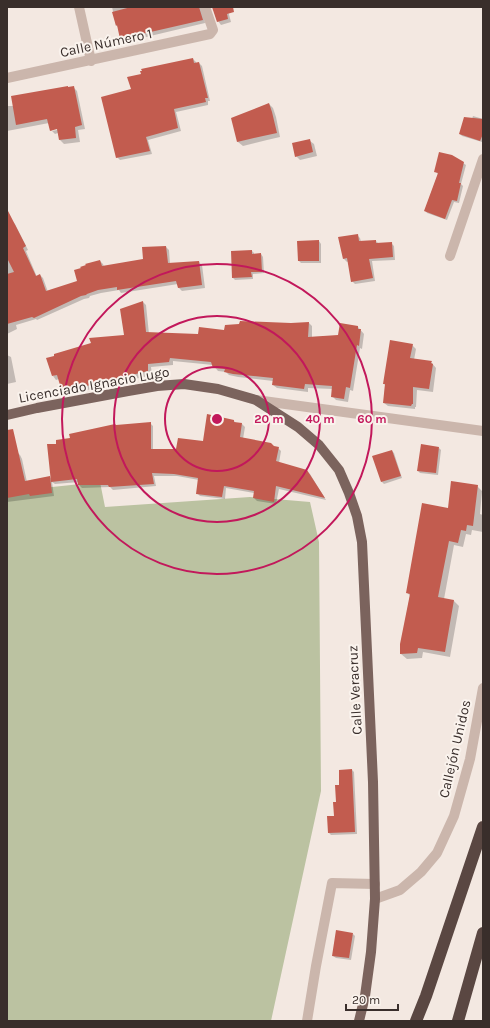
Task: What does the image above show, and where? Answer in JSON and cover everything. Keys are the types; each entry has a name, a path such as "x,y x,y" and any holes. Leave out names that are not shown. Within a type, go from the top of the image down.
{"highway":[{"path":"416,1021 426,996 483,828"},
{"path":"458,1021 483,933"}],"main road":[{"name":"Licenciado Ignacio Lugo","path":"7,415 128,390 184,384 218,389 256,400"},
{"name":"Calle Veracruz","path":"256,400 298,427 319,445 338,470 350,493 357,516 362,542 374,782 375,898 371,952 365,996 359,1021"}],"street":[{"path":"79,7 91,60"},
{"name":"Calle Número 1","path":"7,78 210,34 213,30 205,7"},
{"path":"450,256 483,159"},
{"path":"256,400 483,430"},
{"name":"Callejón Unidos","path":"375,898 400,890 421,872 437,853 454,816 470,759 483,688"},
{"path":"308,1021 316,966 332,883 375,884"}],"green space":[{"path":"100,482 105,507 250,497 310,502 319,542 321,791 271,1021 7,1021 7,495 33,489"}],"building":[{"path":"131,7 199,7 203,20 120,39 112,12"},
{"path":"212,7 233,7 234,12 227,14 228,19 217,22"},
{"path":"193,58 194,63 199,62 208,98 205,98 206,102 174,109 178,128 146,137 150,151 116,158 101,97 131,89 127,77 141,74 141,69"},
{"path":"74,86 82,125 75,127 76,138 59,140 57,129 50,131 47,119 16,125 11,96"},
{"path":"269,103 277,133 237,142 231,118"},
{"path":"464,117 483,119 483,134 480,141 459,134"},
{"path":"310,139 313,152 295,157 292,143"},
{"path":"439,152 452,155 464,162 459,183 461,183 457,201 452,200 445,219 424,211 438,173 434,172"},
{"path":"7,209 26,246 23,248 36,276 40,274 46,291 77,281 74,270 81,268 80,267 86,265 85,264 100,260 102,266 143,259 142,247 166,246 168,263 199,261 202,285 178,288 176,281 117,290 117,287 98,290 81,296 34,318 32,317 7,324 7,274 14,272 7,258"},
{"path":"358,234 359,241 376,240 376,243 392,242 393,257 369,259 373,278 351,282 347,258 343,259 338,237"},
{"path":"319,240 319,261 298,261 297,241"},
{"path":"252,250 252,254 261,253 262,272 251,272 252,277 232,278 231,251"},
{"path":"143,301 146,332 198,334 199,327 224,330 225,325 239,324 240,321 291,323 309,322 308,337 338,335 340,323 358,326 358,329 361,329 359,346 357,345 350,388 346,387 344,399 331,397 332,386 305,384 304,389 272,385 273,378 224,372 225,369 213,368 211,362 170,358 169,362 148,364 148,371 62,392 57,375 52,376 46,358 54,356 54,354 91,343 89,338 124,335 120,309"},
{"path":"390,340 413,344 410,358 432,361 431,363 433,364 429,389 413,387 413,404 411,406 383,403 385,384 383,384"},
{"path":"207,414 242,423 240,437 271,443 274,446 279,447 276,461 307,470 325,498 276,486 274,502 253,498 254,491 224,486 222,497 196,494 198,478 174,474 152,473 154,484 109,487 108,485 78,485 77,479 51,482 47,444 56,444 56,440 70,438 69,434 115,424 151,422 151,449 176,449 178,438 203,441"},
{"path":"13,429 25,481 50,476 52,493 30,496 29,494 7,498 7,430"},
{"path":"421,444 439,447 436,473 417,471"},
{"path":"392,450 401,476 381,482 372,456"},
{"path":"451,481 478,485 473,526 467,525 466,531 461,530 458,543 449,541 438,597 454,600 445,652 418,648 417,653 400,654 400,644 410,594 406,593 422,503 448,508"},
{"path":"352,769 355,832 328,833 327,816 334,816 333,802 336,802 335,785 339,785 339,770"},
{"path":"336,930 353,933 349,958 332,956"}]}
